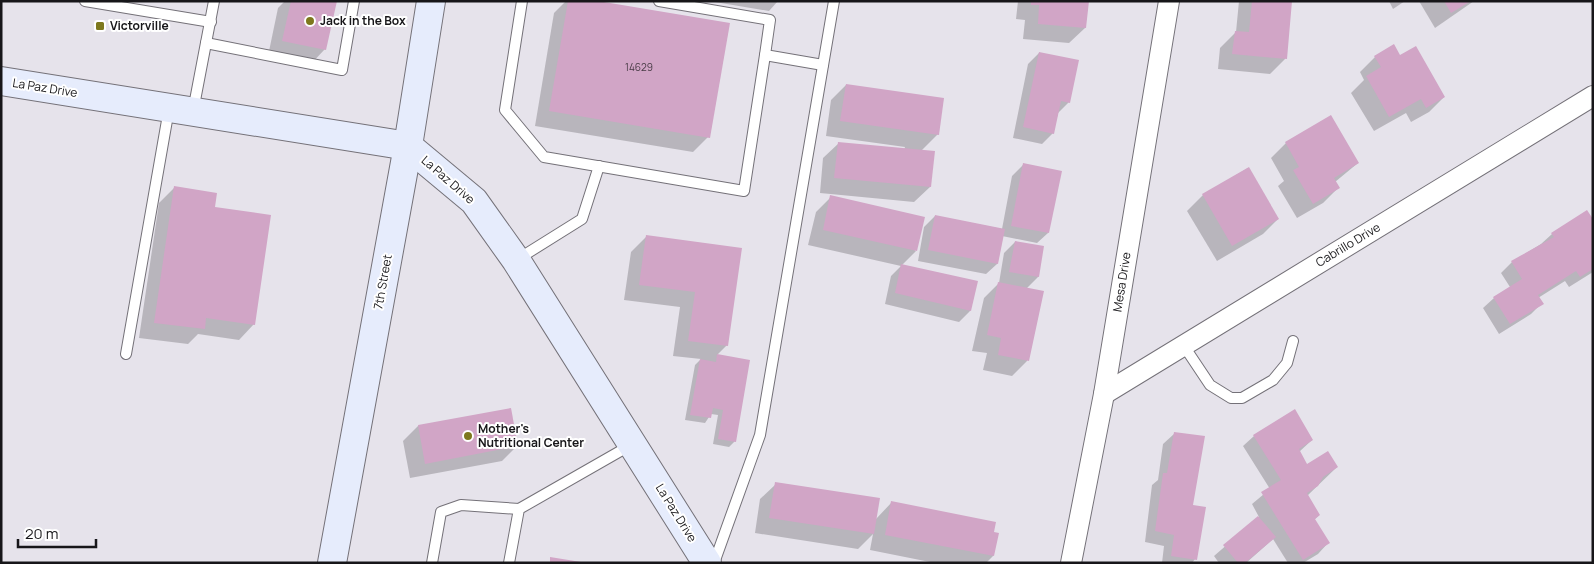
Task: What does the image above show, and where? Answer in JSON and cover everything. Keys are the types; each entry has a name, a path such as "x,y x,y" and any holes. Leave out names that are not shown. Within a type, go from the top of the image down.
{"main road":[{"name":"7th Street","path":"332,563 408,146 431,1"},
{"name":"La Paz Drive","path":"1,81 408,146 474,201 516,260 707,563"}],"street":[{"name":"Mesa Drive","path":"1071,563 1104,394 1169,1"},
{"name":"Cabrillo Drive","path":"1104,394 1593,96"}],"lane":[{"path":"85,1 211,22"},
{"path":"126,354 181,110 206,43 214,1"},
{"path":"206,43 342,70 354,1"},
{"path":"522,1 505,110 544,157 744,191 770,20 659,1"},
{"path":"714,563 760,435 834,1"},
{"path":"766,55 823,65"},
{"path":"516,260 582,218 599,166"},
{"path":"1184,346 1210,385 1231,398 1242,398 1273,380 1286,363 1293,341"},
{"path":"432,563 441,512 461,504 519,509 633,444"},
{"path":"509,563 519,509"}],"building":[{"name":"Jack in the Box","path":"291,1 337,1 326,50 282,41"},
{"path":"568,1 598,1 730,23 710,138 549,111"},
{"path":"1031,1 1089,1 1086,28 1038,24 1039,5 1031,5"},
{"path":"1252,1 1292,1 1287,59 1232,54 1235,31 1249,32"},
{"path":"1444,1 1471,1 1451,13"},
{"path":"1394,44 1400,55 1416,46 1445,97 1426,108 1421,99 1389,117 1366,76 1381,67 1374,56"},
{"path":"1039,52 1079,60 1070,103 1061,101 1054,134 1023,127"},
{"path":"846,84 944,98 939,135 840,121"},
{"path":"1331,115 1359,163 1334,178 1340,188 1313,204 1293,170 1299,167 1285,142"},
{"path":"838,142 935,151 931,187 834,178"},
{"path":"1023,163 1062,171 1049,233 1011,226"},
{"path":"1249,167 1279,219 1232,246 1202,194"},
{"path":"174,186 217,193 215,207 271,215 255,325 206,318 205,329 154,323"},
{"path":"830,195 925,217 917,251 823,230"},
{"path":"1587,210 1593,219 1593,269 1580,277 1576,271 1538,295 1544,304 1510,324 1493,297 1522,279 1511,261 1554,237 1551,233"},
{"path":"935,215 1005,229 998,264 928,250"},
{"path":"646,235 742,248 728,346 688,341 695,292 639,285"},
{"path":"1015,241 1044,246 1039,277 1009,272"},
{"path":"901,264 978,281 971,311 895,293"},
{"path":"998,282 1044,291 1029,361 998,355 1001,338 987,335"},
{"path":"717,354 750,360 736,442 718,439 723,410 713,408 711,418 690,415 700,359 716,362"},
{"name":"Mother's Nutritional Center","path":"511,408 518,446 425,464 418,425"},
{"path":"1295,409 1313,440 1299,449 1307,464 1328,451 1338,467 1323,477 1318,486 1307,493 1320,515 1315,519 1330,543 1303,560 1261,492 1281,480 1253,435"},
{"path":"1174,432 1205,436 1193,505 1206,507 1197,560 1171,556 1174,535 1155,531 1163,473 1167,473"},
{"path":"775,482 880,498 874,534 769,518"},
{"path":"891,501 996,522 994,532 999,533 994,556 885,535"},
{"path":"1258,516 1276,537 1245,563 1238,563 1223,545"},
{"path":"550,557 581,562 581,563 550,563"}],"place":[{"name":"Jack in the Box","path":"310,21"},
{"name":"Victorville","path":"100,26"},
{"name":"Mother's Nutritional Center","path":"468,436"}]}
